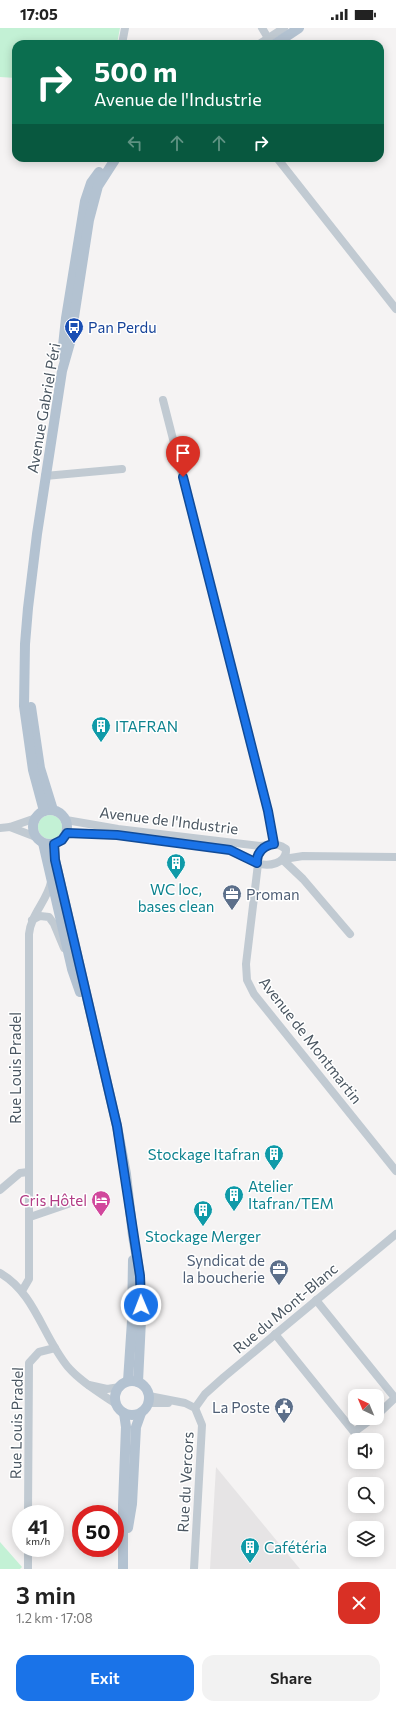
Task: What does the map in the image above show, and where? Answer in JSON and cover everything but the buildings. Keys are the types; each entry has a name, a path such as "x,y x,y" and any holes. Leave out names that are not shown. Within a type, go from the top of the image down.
{"main road":[{"path":"274,40 299,28"},
{"path":"290,40 306,28"},
{"name":"Avenue Gabriel Péri","path":"48,810 25,670 28,608 36,534 62,371 70,343 78,270 95,195 111,162"},
{"path":"39,840 54,844 62,840 67,833 66,820 62,814 48,810 36,818 33,827 52,879 72,969 91,1019"},
{"path":"54,844 55,860 105,1075 126,1174 133,1236 140,1276 141,1320 129,1383 116,1393 116,1404 124,1413 126,1427 123,1505"},
{"path":"124,1556 132,1504 136,1427 141,1413 149,1400 146,1387 129,1383"},
{"path":"124,1413 132,1415 141,1413"},
{"path":"123,1569 124,1557"}],"street":[{"path":"123,40 126,28"},
{"path":"262,28 271,40"},
{"path":"273,40 284,28"},
{"path":"280,162 396,309"},
{"path":"163,400 268,811 271,845"},
{"path":"46,476 122,469"},
{"path":"0,828 10,828 36,818"},
{"name":"Avenue de l'Industrie","path":"66,820 150,833 260,846 271,845"},
{"path":"10,828 39,840"},
{"name":"Avenue de l'Industrie","path":"67,833 117,835 230,850 257,864"},
{"path":"303,856 281,846 271,845 260,851 257,857 257,864 271,865 284,859 303,856 396,857"},
{"path":"284,859 286,849"},
{"path":"284,859 350,934"},
{"name":"Avenue de Montmartin","path":"257,864 246,964 246,980 254,994 396,1171"},
{"name":"Rue Louis Pradel","path":"22,1291 29,1279 30,1217 28,1172 30,934 32,920 49,892 52,879"},
{"path":"32,920 44,915 52,920 72,969"},
{"path":"0,1190 20,1173 28,1172"},
{"path":"30,1217 68,1204"},
{"name":"Rue du Mont-Blanc","path":"195,1408 206,1394 220,1381 396,1234"},
{"path":"0,1273 11,1280 22,1291 54,1348 68,1367 89,1385 116,1404"},
{"path":"316,1300 395,1398 384,1408"},
{"path":"275,1334 348,1425"},
{"name":"Rue Louis Pradel","path":"28,1505 29,1363 39,1352 54,1348"},
{"path":"89,1385 107,1389 129,1383"},
{"path":"149,1400 185,1403 195,1408"},
{"name":"Rue du Vercors","path":"194,1569 202,1425 195,1408"},
{"path":"348,1425 354,1432 364,1425"},
{"path":"28,1557 28,1569"}],"shaded area":[{"path":"216,1467 300,1569 210,1569"}],"green space":[{"path":"0,28 120,28 118,40 12,40 12,78 0,77"},
{"path":"50,815 58,819 62,827 58,835 50,839 42,835 38,827 42,819"},
{"path":"0,1542 22,1567 20,1569 0,1569"}],"place":[{"name":"Pan Perdu","path":"74,344"},
{"name":"ITAFRAN","path":"101,743"},
{"name":"WC loc, bases clean","path":"176,880"},
{"name":"Proman","path":"232,911"},
{"name":"Stockage Itafran","path":"274,1171"},
{"name":"Atelier Itafran/TEM","path":"234,1212"},
{"name":"Cris Hôtel","path":"101,1217"},
{"name":"Stockage Merger","path":"203,1227"},
{"name":"Syndicat de la boucherie","path":"279,1286"},
{"name":"La Poste","path":"284,1424"},
{"name":"Cafétéria","path":"250,1564"}],"route":[{"path":"141,1305 140,1276 133,1236 126,1174 117,1126 55,860 54,844 62,840 67,833 117,835 230,850 257,863 257,857 260,851 268,845 274,844 273,829 183,477"}]}
